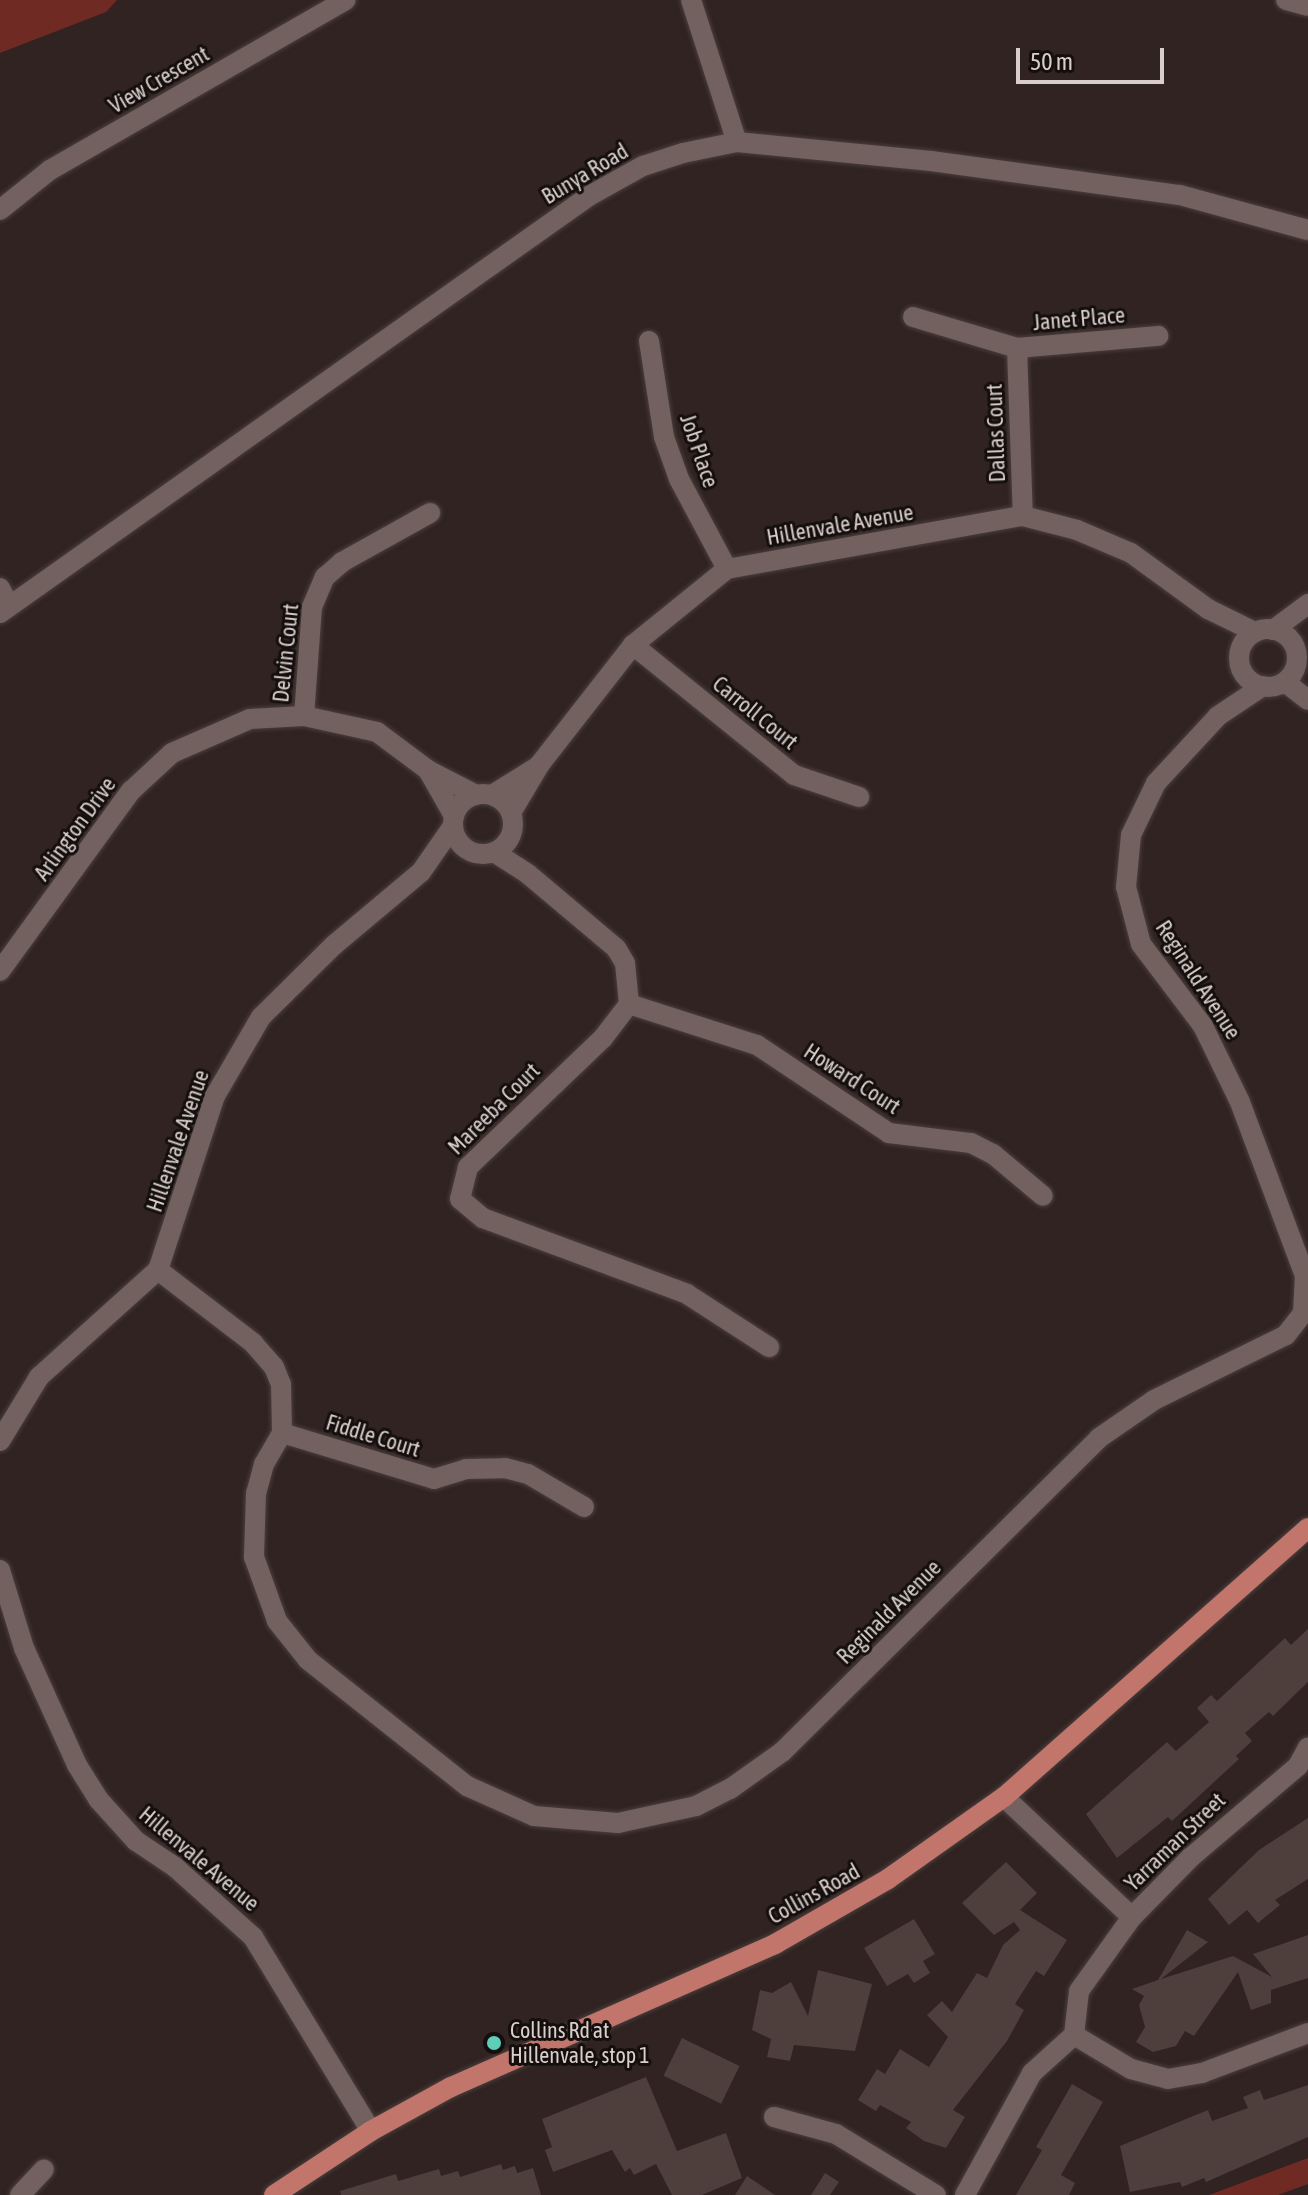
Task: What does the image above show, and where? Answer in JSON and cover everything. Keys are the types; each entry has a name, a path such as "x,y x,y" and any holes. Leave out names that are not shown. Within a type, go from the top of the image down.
{"main road":[{"name":"Collins Road","path":"274,2195 371,2131 515,2056 786,1938 929,1853 1004,1797 1308,1528"}],"street":[{"name":"View Crescent","path":"0,210 50,170 346,0"},
{"path":"691,0 737,142"},
{"path":"1286,0 1308,6"},
{"name":"Bunya Road","path":"3,602 589,196 643,166 737,142 1129,186 1308,230"},
{"name":"Janet Place","path":"913,317 1017,348 1158,336"},
{"name":"Job Place","path":"649,341 664,437 679,479 727,569"},
{"name":"Dallas Court","path":"1017,348 1023,516"},
{"name":"Delvin Court","path":"304,716 312,607 325,577 430,513"},
{"name":"Hillenvale Avenue","path":"511,813 540,764 633,645 727,569 1023,516 1077,530 1131,553 1208,609 1264,631 1300,661"},
{"path":"1264,631 1308,604"},
{"name":"Hillenvale Avenue","path":"1208,609 1241,662 1263,686"},
{"path":"1263,686 1285,682 1300,661 1308,618"},
{"name":"Reginald Avenue","path":"1218,716 1241,662 1264,631"},
{"name":"Carroll Court","path":"633,645 794,775 859,797"},
{"path":"1285,682 1308,700"},
{"name":"Reginald Avenue","path":"158,1270 253,1343 274,1367 281,1384 282,1433 264,1464 251,1529 261,1586 277,1621 308,1660 467,1786 534,1816 618,1823 696,1806 764,1766 1099,1438 1154,1400 1286,1335 1303,1313 1305,1276 1240,1102 1203,1026 1141,944 1126,887 1131,835 1144,802 1218,716 1263,686"},
{"name":"Arlington Drive","path":"0,971 131,791 172,753 250,719 304,716 377,732 428,770 484,795"},
{"name":"Hillenvale Avenue","path":"484,795 540,764"},
{"name":"Arlington Drive","path":"428,770 453,821"},
{"path":"528,874 510,838 511,813 484,795 458,806 453,821 458,841 470,852 494,852 528,874 616,948 625,963 629,1004"},
{"name":"Hillenvale Avenue","path":"0,1441 39,1377 158,1270 215,1096 234,1056 261,1017 313,965 421,872 453,821"},
{"path":"494,852 510,838"},
{"name":"Hillenvale Avenue","path":"421,872 470,852"},
{"name":"Howard Court","path":"629,1004 749,1041 889,1133 961,1141 993,1154 1043,1196"},
{"name":"Mareeba Court","path":"629,1004 603,1038 468,1167 460,1199 483,1218 687,1294 769,1347"},
{"name":"Fiddle Court","path":"282,1433 434,1479 466,1469 505,1468 528,1474 584,1507"},
{"name":"Hillenvale Avenue","path":"0,1570 24,1648 77,1765 98,1799 136,1841 175,1867 253,1937 371,2131"},
{"name":"Yarraman Street","path":"1004,1797 1132,1917 1190,1858 1298,1766 1308,1747"},
{"path":"965,2195 1032,2073 1074,2035 1079,1991 1132,1917"},
{"path":"1074,2035 1131,2069 1168,2079 1202,2073 1308,2033"},
{"path":"774,2117 836,2134 936,2195"},
{"path":"20,2195 44,2169"}],"shaded area":[{"path":"0,0 117,0 106,12 0,53"},
{"path":"1308,2158 1308,2184 1278,2195 1209,2195"}],"building":[{"path":"1308,1629 1308,1682 1273,1716 1269,1712 1245,1733 1252,1741 1236,1756 1239,1759 1172,1821 1168,1817 1117,1858 1086,1814 1167,1742 1176,1751 1209,1722 1197,1708 1211,1695 1217,1701 1285,1638 1291,1645"},
{"path":"1308,1818 1308,1879 1275,1900 1280,1905 1258,1923 1247,1910 1229,1925 1208,1899 1259,1850"},
{"path":"1006,1862 1037,1893 1020,1910 1067,1940 1044,1976 1036,1971 1015,2004 1024,2010 1007,2041 953,2110 965,2117 946,2148 924,2141 906,2128 911,2122 880,2105 876,2111 858,2100 877,2069 885,2074 900,2049 929,2067 948,2037 927,2015 942,2001 952,2012 977,1973 987,1978 1003,1945 1020,1930 1014,1922 994,1935 962,1903"},
{"path":"914,1919 935,1954 923,1961 930,1973 914,1983 908,1974 887,1986 864,1948"},
{"path":"1187,1930 1208,1942 1161,1979 1233,1956 1272,1977 1253,1954 1308,1935 1308,1978 1271,1990 1271,2003 1251,2010 1238,1972 1194,2036 1185,2031 1176,2046 1153,2052 1136,2042 1145,2027 1139,2005 1144,1996 1132,1989 1158,1980"},
{"path":"818,1970 872,1984 855,2051 794,2045 790,2061 767,2057 771,2039 752,2030 760,1990 772,1993 791,1982 808,2016"},
{"path":"682,2038 740,2066 721,2104 664,2076"},
{"path":"646,2077 677,2151 726,2133 742,2178 702,2195 672,2195 656,2164 634,2175 630,2168 625,2172 612,2150 553,2172 545,2150 552,2147 542,2119"},
{"path":"1072,2084 1103,2102 1061,2175 1075,2183 1069,2195 1016,2195 1042,2150 1036,2147"},
{"path":"1308,2085 1308,2137 1206,2182 1204,2178 1182,2187 1180,2182 1130,2192 1120,2146 1208,2110 1212,2121 1248,2108 1243,2097 1260,2090 1264,2100"},
{"path":"501,2164 503,2170 515,2166 517,2173 533,2168 541,2195 341,2195 340,2191 396,2174 398,2181 439,2169 441,2176 458,2171 460,2177"},
{"path":"825,2173 839,2182 830,2195 811,2195"},
{"path":"747,2176 775,2195 735,2195"}],"place":[{"name":"Collins Rd at Hillenvale, stop 1","path":"494,2043"}]}
